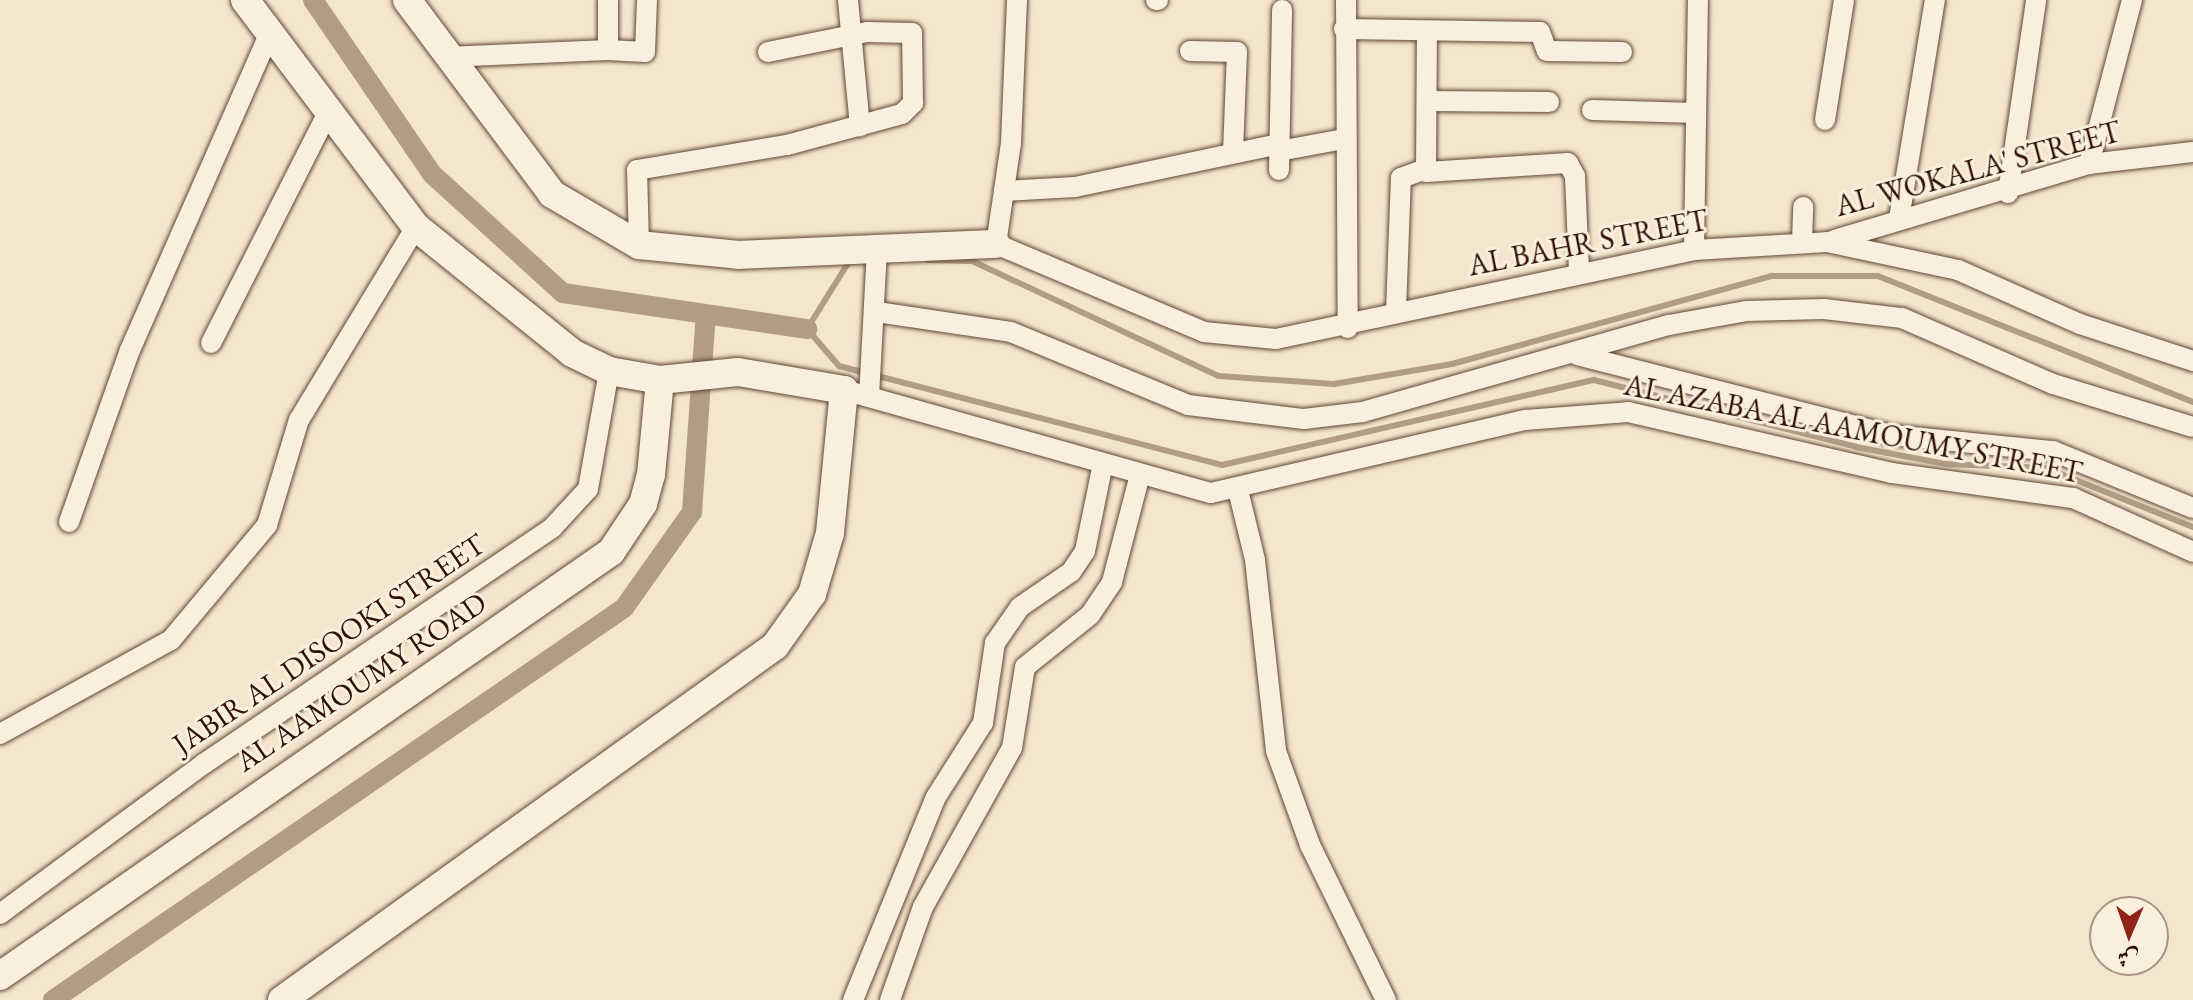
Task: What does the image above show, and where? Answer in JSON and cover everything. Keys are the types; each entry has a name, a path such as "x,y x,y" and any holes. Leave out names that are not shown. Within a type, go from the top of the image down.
{"street":[{"path":"245,0 326,116 416,227 538,331 609,371 660,380 738,372 861,393"},
{"path":"407,0 446,57 552,194 639,245 688,255 996,244 1004,191 1017,0"},
{"path":"608,0 608,50"},
{"path":"446,57 649,48 647,0"},
{"path":"848,0 860,126"},
{"path":"1346,0 1344,139 1348,328"},
{"path":"1694,250 1698,0"},
{"path":"1825,120 1844,0"},
{"path":"1899,219 1935,0"},
{"path":"2008,193 2036,0"},
{"path":"2089,164 2132,0"},
{"path":"1279,155 1282,10"},
{"path":"1344,29 1540,32 1547,51 1622,52"},
{"path":"1426,172 1427,31"},
{"path":"69,522 130,350 269,35"},
{"path":"639,245 637,170 860,126 913,103 915,35 852,35 768,52"},
{"path":"1190,51 1237,52 1233,153"},
{"path":"1427,101 1549,102"},
{"path":"1592,110 1696,113"},
{"path":"211,343 326,116"},
{"path":"1004,191 1075,187 1233,153 1279,155 1344,139"},
{"name":"AL WOKALA' STREET","path":"1827,242 1899,219 2008,193 2089,164 2192,148"},
{"path":"1396,312 1401,177 1426,172 1568,163 1575,176 1579,273"},
{"path":"1802,242 1803,207"},
{"path":"0,734 171,640 267,525 299,420 416,227"},
{"name":"AL BAHR STREET","path":"996,244 1204,332 1276,339 1348,328 1396,312 1694,250 1827,242 1958,270 2080,324 2193,361"},
{"path":"282,1000 775,646 812,594 830,533 874,339 877,248"},
{"path":"877,312 1011,332 1188,405 1246,416 1363,412 1577,355 1669,325 1746,311 1824,309 1902,318 2053,384 2193,427"},
{"path":"1577,355 1892,435 2053,451 2193,508"},
{"name":"JABIR AL DISOOKI STREET","path":"0,914 578,505 594,464 609,371"},
{"name":"AL AAMOUMY ROAD","path":"0,976 611,552 643,504 651,475 660,380"},
{"name":"AL AZABA AL AAMOUMY STREET","path":"861,393 1185,491 1238,490 1525,420 1628,412 1892,473 2073,498 2193,552"},
{"path":"853,1000 936,797 983,723 995,643 1020,607 1071,572 1085,551 1102,468"},
{"path":"890,1000 923,907 1012,748 1025,667 1090,615 1112,582 1139,478"},
{"path":"1238,490 1255,560 1276,751 1310,845 1386,1000"}],"waterway":[{"path":"313,0 432,174 563,293 807,329"},
{"path":"850,260 807,329 839,366 1222,465 1594,380 1856,447 1946,464 2046,468 2193,527"},
{"path":"928,260 972,261 1219,376 1334,384 1452,364 1772,276 1878,276 2193,402"},
{"path":"53,1000 624,608 692,512 706,314"}]}
